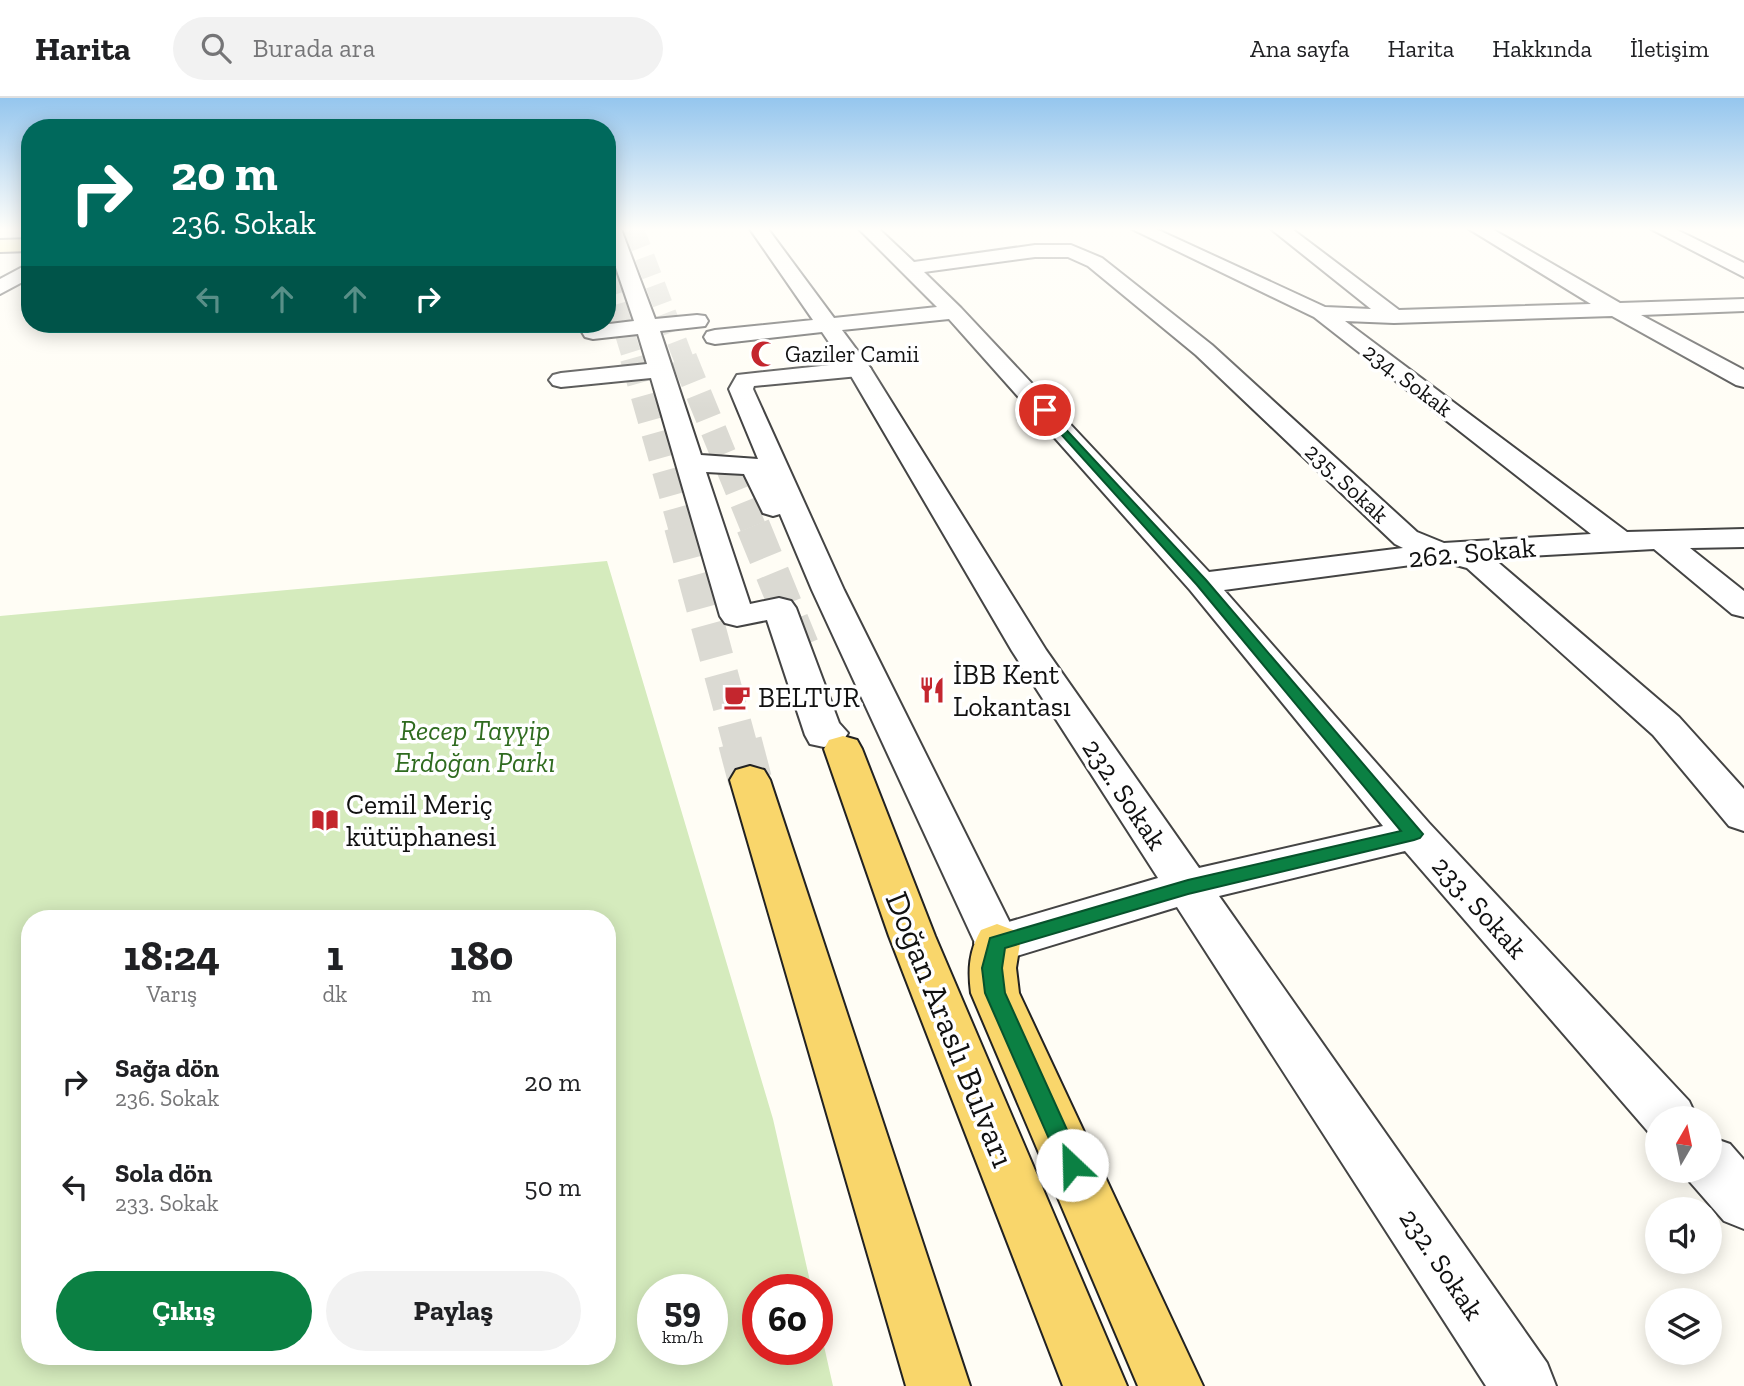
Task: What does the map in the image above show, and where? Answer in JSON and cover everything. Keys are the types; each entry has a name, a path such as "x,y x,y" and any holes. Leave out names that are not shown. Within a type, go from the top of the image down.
{"main road":[{"name":"Doğan Araslı Bulvarı","path":"836,741 912,936 1095,1386"},
{"path":"750,780 938,1386"},
{"path":"997,943 992,968 995,993 1171,1386"}],"street":[{"path":"633,289 737,616 779,608 824,735 836,741"},
{"name":"232. Sokak","path":"802,289 859,369 1029,651 1524,1386"},
{"name":"233. Sokak","path":"929,289 954,312 1201,583 1414,834 1659,1106"},
{"name":"235. Sokak","path":"1129,289 1204,350 1406,538 1441,552 1478,561 1666,726 1744,816"},
{"name":"234. Sokak","path":"1270,289 1321,313 1620,541"},
{"path":"1358,289 1394,317"},
{"path":"1581,289 1744,380"},
{"path":"1321,313 1394,317 1744,305"},
{"path":"715,337 954,312"},
{"path":"616,332 649,333 692,328"},
{"path":"688,463 747,448 728,386 745,380 859,369"},
{"path":"561,380 661,370"},
{"path":"745,380 741,389 828,590 997,943 1188,887 1414,834"},
{"path":"688,463 754,466 806,576 828,590"},
{"name":"262. Sokak","path":"1201,583 1441,552 1620,541 1744,538"},
{"path":"1661,540 1744,607"},
{"path":"732,602 775,596"},
{"path":"1722,1176 1744,1201"}],"green space":[{"name":"Recep Tayyip Erdoğan Parkı","path":"607,561 773,1119 808,1274 742,1274 742,1365 828,1365 833,1386 0,1386 0,616"}],"tunnel":[{"path":"657,289 684,360"},
{"path":"616,305 633,360"},
{"path":"633,358 681,527"},
{"path":"684,358 753,527"},
{"path":"681,526 740,744"},
{"path":"753,526 802,646"},
{"path":"740,742 750,780"}],"place":[{"name":"Gaziler Camii","path":"764,354"},
{"name":"İBB Kent Lokantası","path":"932,690"},
{"name":"BELTUR","path":"737,697"},
{"name":"Cemil Meriç kütüphanesi","path":"325,820"}],"route":[{"path":"1045,410 1201,583 1414,834 1188,887 997,943 992,968 995,993 1072,1165"}]}
